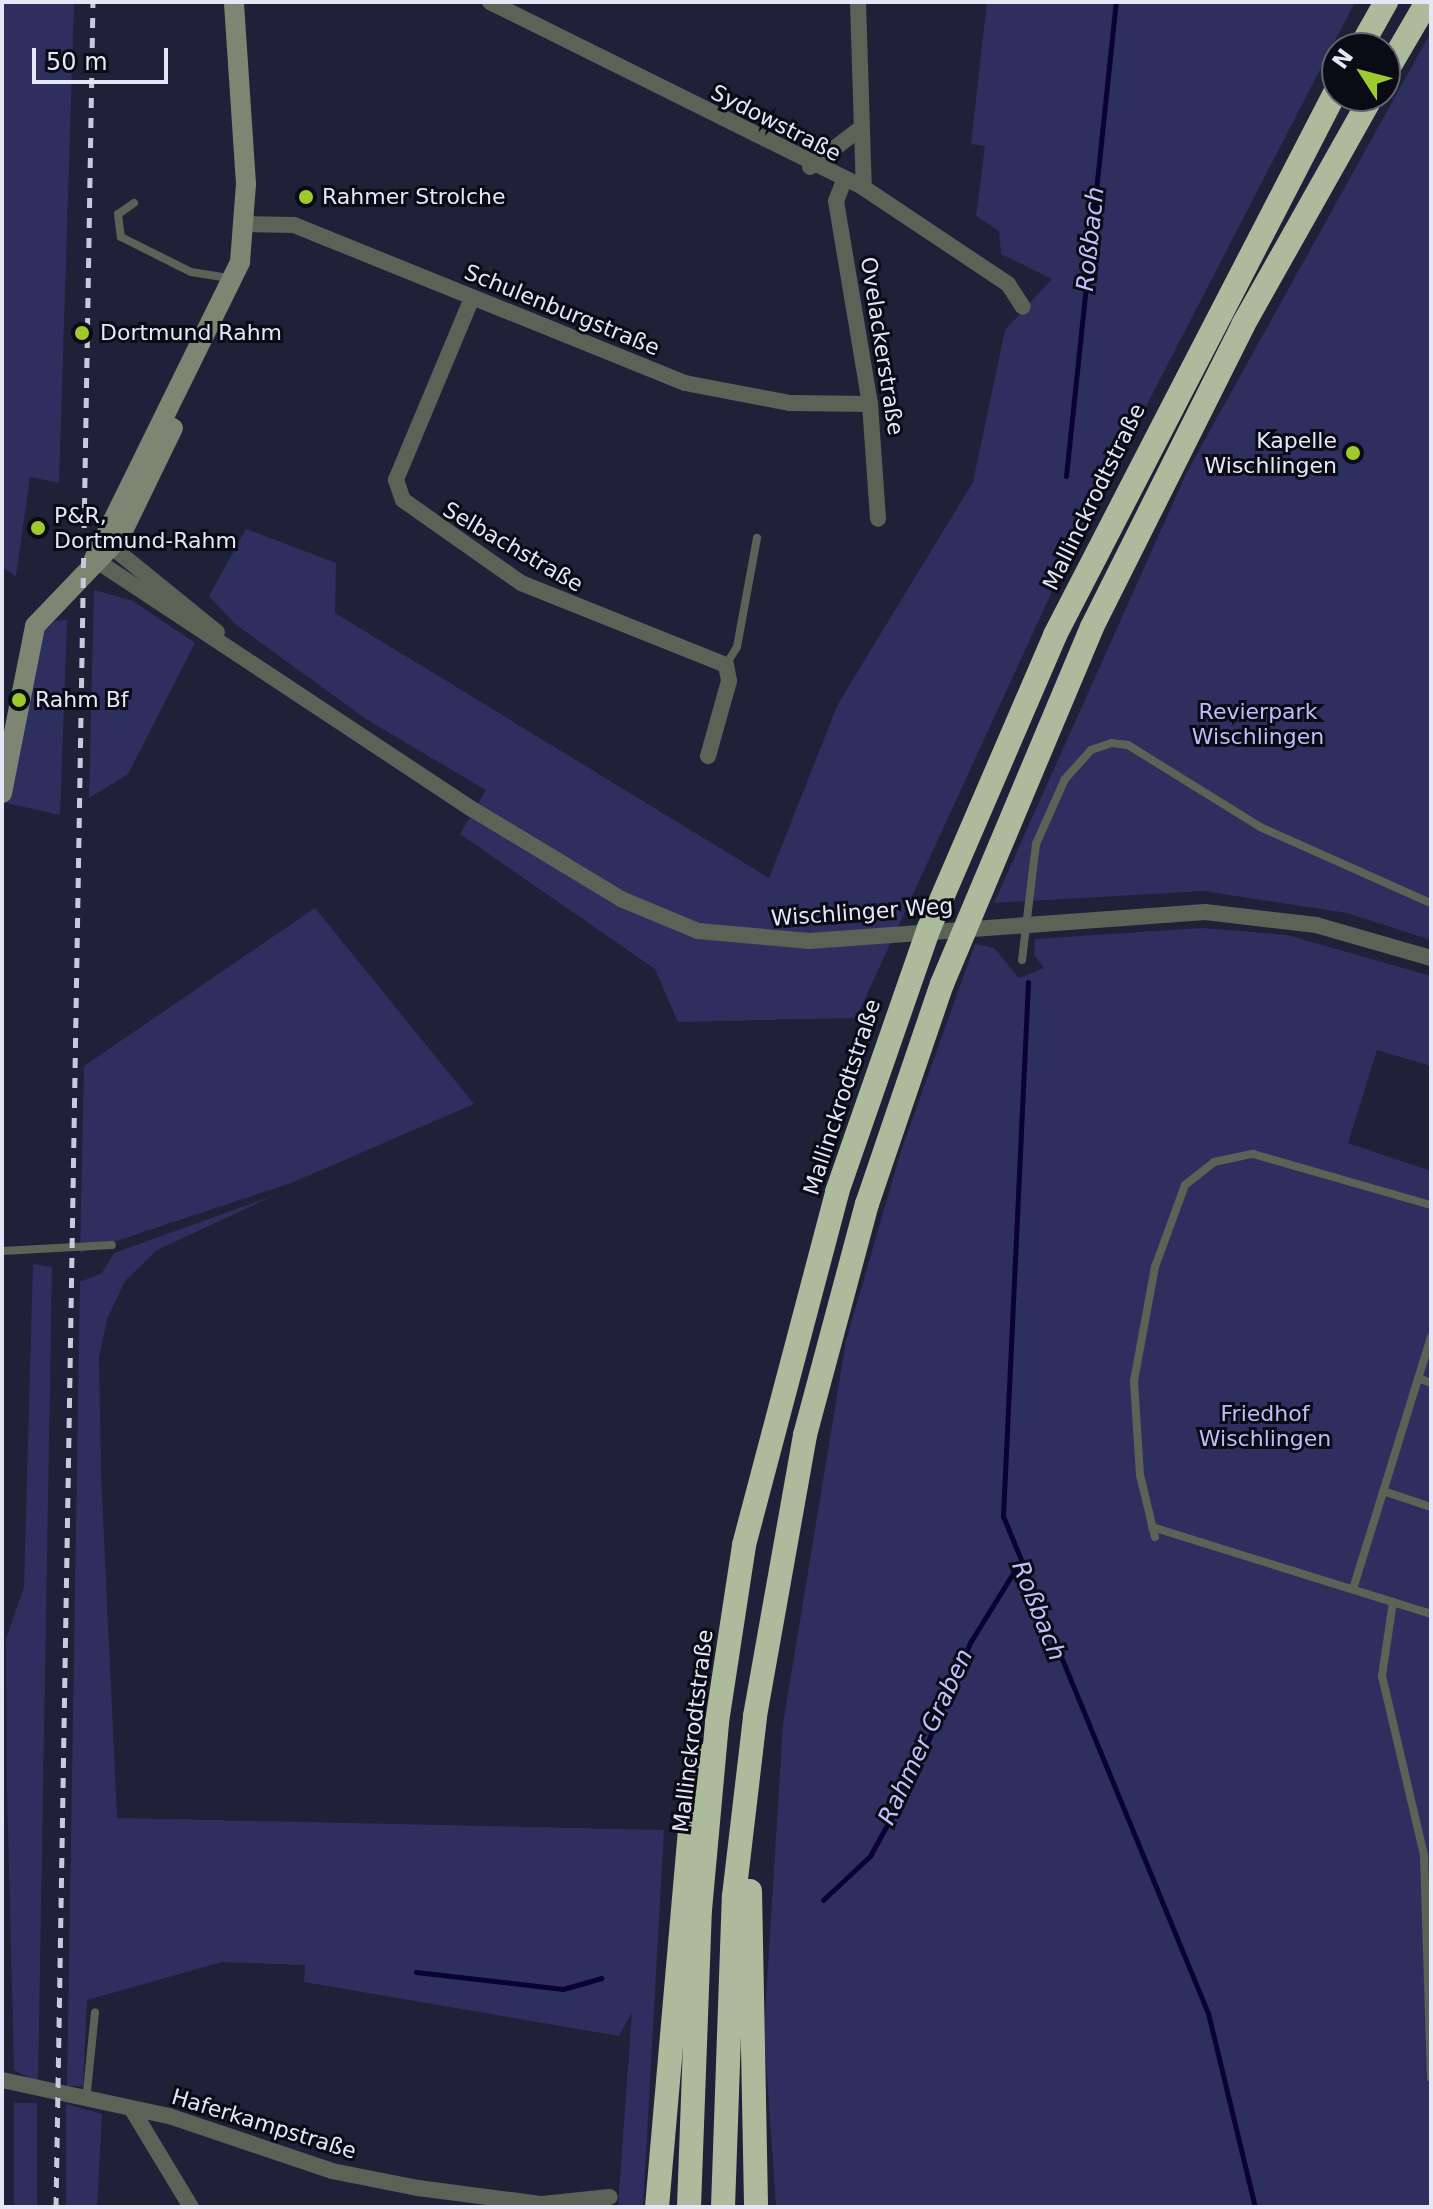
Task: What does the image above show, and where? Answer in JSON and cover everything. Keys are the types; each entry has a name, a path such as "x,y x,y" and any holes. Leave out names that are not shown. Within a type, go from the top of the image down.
{"highway":[{"path":"1369,32 1386,2"},
{"path":"1401,47 1427,2"},
{"name":"Mallinckrodtstraße","path":"689,2207 700,1910 717,1722 744,1545 785,1370 924,940 1118,503 1325,112"},
{"path":"723,2207 733,1910 755,1716 776,1571 835,1315 942,984 1092,627 1243,325 1363,112"},
{"path":"755,1716 748,1978 756,2207"},
{"path":"657,2207 694,1787 717,1722"}],"main road":[{"path":"2,793 35,626 107,542 235,279 247,224 234,2"}],"street":[{"name":"Sydowstraße","path":"490,2 810,167 843,183 864,188 1008,284 1023,307"},
{"path":"858,2 857,131 864,188"},
{"path":"810,167 857,131"},
{"name":"Ovelackerstraße","path":"843,183 836,201 870,404 878,519"},
{"name":"Schulenburgstraße","path":"247,224 294,225 472,298 731,396 870,404"},
{"name":"Selbachstraße","path":"472,298 396,480 403,500 521,583 726,665"},
{"name":"Wischlinger Weg","path":"107,542 229,645"},
{"name":"Wischlinger Weg","path":"94,559 229,645 354,736 634,905 698,931 749,941 869,936 1082,918 1271,917 1431,958"},
{"path":"708,756 729,681 726,665"},
{"name":"Haferkampstraße","path":"2,2080 86,2102 169,2116 332,2171 418,2188 515,2203 610,2197"},
{"path":"133,2111 191,2207"}],"lane":[{"path":"134,203 118,214 121,237 191,272 235,279"},
{"path":"726,665 737,647 757,538"},
{"path":"1022,960 1036,844 1065,779 1091,750 1111,743 1128,745 1260,827 1431,903"},
{"path":"1155,1537 1140,1475 1134,1381 1156,1263 1185,1185 1214,1162 1253,1154 1431,1205"},
{"path":"2,1251 112,1245"},
{"path":"1353,1589 1431,1337"},
{"path":"1418,1378 1431,1383"},
{"path":"1383,1491 1431,1507"},
{"path":"1152,1527 1431,1614"},
{"path":"1393,1602 1382,1676 1413,1800 1428,1891 1431,2078"},
{"path":"86,2102 95,2012"}],"green space":[{"path":"2,2 74,2 59,483 30,477 16,576 2,567"},
{"path":"987,2 1355,2 1339,32 1321,32 1321,68 1066,561 856,1018 678,1022 655,969 460,834 486,790 366,719 235,624 209,596 246,529 336,563 335,613 769,878 838,704 973,482 1005,330 1052,279 1001,254 999,231 976,216 985,146 971,144"},
{"name":"Revierpark Wischlingen","path":"1431,32 1431,940 1347,913 1203,891 994,903 1187,472 1387,112 1401,112 1401,86"},
{"path":"94,590 133,601 195,643 128,774 89,798"},
{"path":"67,620 60,815 2,802 28,648 54,621"},
{"path":"315,908 474,1104 291,1183 80,1253 84,1066"},
{"name":"Friedhof Wischlingen","path":"1202,928 1287,935 1431,976 1431,1066 1377,1050 1348,1143 1431,1171 1431,2207 776,2207 764,2031 783,1724 846,1341 901,1151 975,944 994,948 1019,978 1044,968 1034,955 1035,939"},
{"path":"273,1196 157,1250 125,1281 107,1319 99,1358 101,1472 117,1818 664,1830 643,2207 618,2207 632,2012 619,2036 304,1982 305,1965 222,1962 87,2000 83,2086 67,2086 80,1282 102,1273 114,1253"},
{"path":"33,1264 52,1267 38,2082 14,2070 6,1639 24,1587"},
{"path":"14,2103 37,2103 37,2207 14,2207"},
{"path":"66,2104 102,2114 97,2207 66,2207"}],"waterway":[{"name":"Roßbach","path":"1066,476 1116,2"},
{"name":"Roßbach","path":"1028,982 1003,1516 1208,2013 1255,2207"},
{"name":"Rahmer Graben","path":"823,1900 870,1856 910,1783 971,1641 1018,1565"},
{"name":"Rahmer Graben","path":"416,1972 563,1989 601,1978"}],"railway":[{"path":"56,2207 93,2"}],"place":[{"name":"Rahmer Strolche","path":"306,197"},
{"name":"Dortmund Rahm","path":"82,333"},
{"name":"Kapelle Wischlingen","path":"1353,453"},
{"name":"P&R, Dortmund-Rahm","path":"38,528"},
{"name":"Rahm Bf","path":"19,700"}]}
